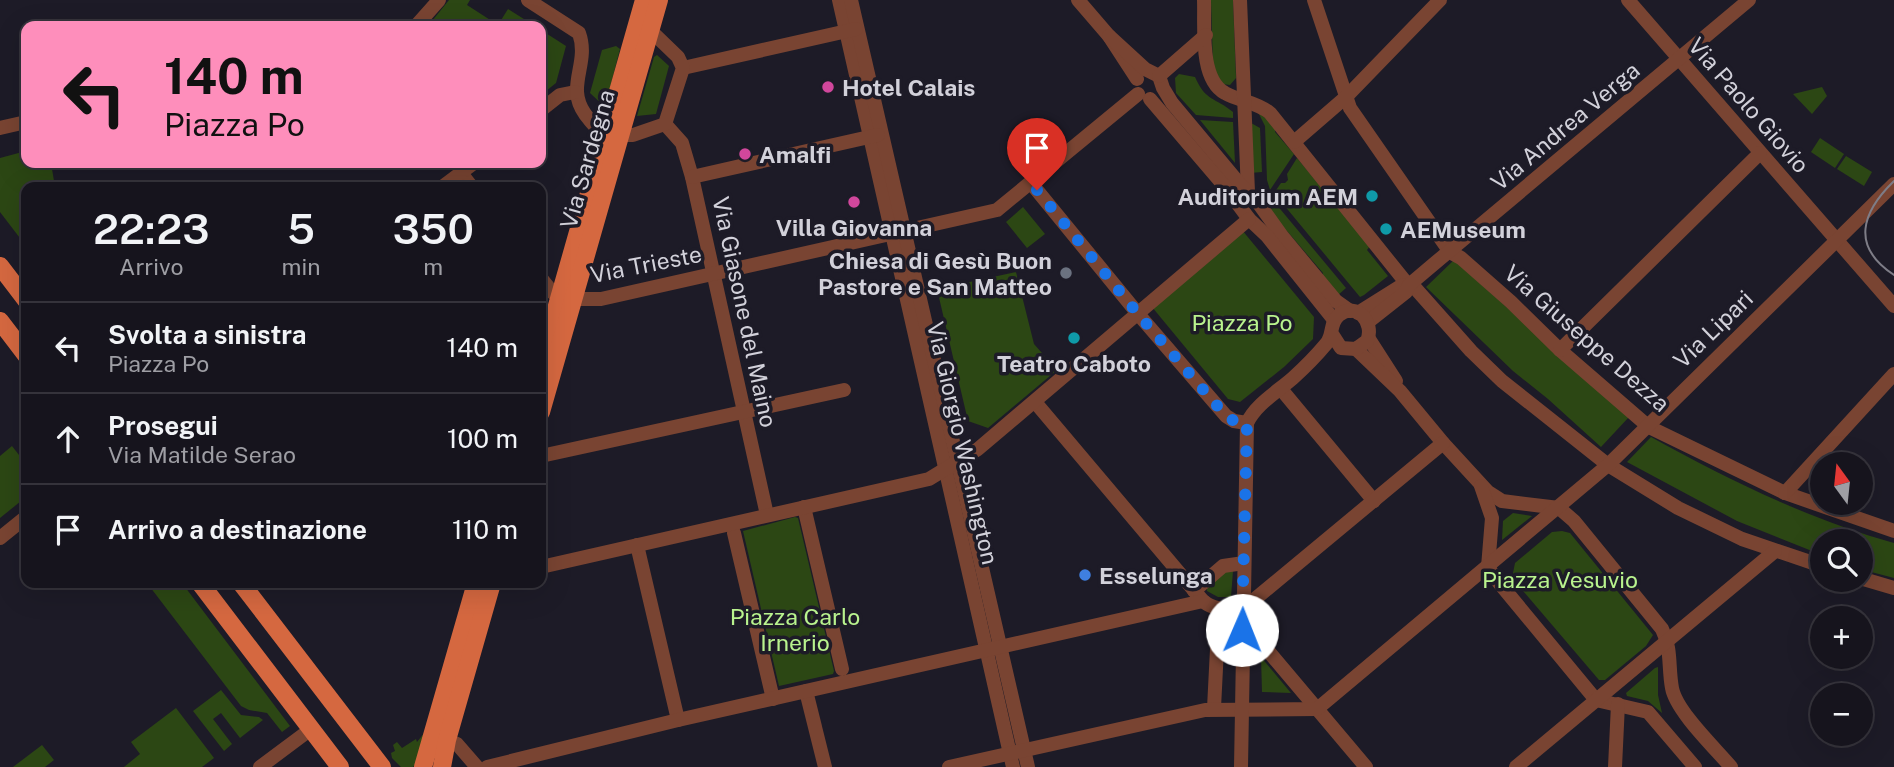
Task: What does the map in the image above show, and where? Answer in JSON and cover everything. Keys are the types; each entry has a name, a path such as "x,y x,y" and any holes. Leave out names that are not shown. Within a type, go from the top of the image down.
{"main road":[{"name":"Via Sardegna","path":"644,0 644,28"},
{"name":"Via Sardegna","path":"546,389 566,297 612,134 644,28 659,0"},
{"path":"0,266 21,293"},
{"name":"Via Sardegna","path":"546,349 566,297"},
{"path":"0,321 21,348"},
{"path":"204,588 340,767"},
{"path":"246,588 382,767"},
{"path":"442,767 439,738 475,588"},
{"path":"423,767 439,738 490,588"}],"street":[{"path":"420,21 439,0"},
{"path":"528,0 579,33 583,55 575,92 577,102 597,130 612,134 633,135 666,124 683,68 678,57 644,28"},
{"name":"Via Giorgio Washington","path":"839,0 852,30 994,649 1016,757 1028,767"},
{"name":"Via Giorgio Washington","path":"851,0 852,30"},
{"path":"1078,0 1109,36 1158,79 1172,103 1336,301 1359,315 1370,329 1363,346 1349,348 1305,367"},
{"path":"1204,0 1207,68 1210,79 1218,89 1266,110 1409,285 1416,289 1471,351 1502,381 1608,465 1678,508 1742,539 1810,562"},
{"path":"1240,0 1248,192"},
{"name":"Via Giuseppe Dezza","path":"1314,0 1350,108 1450,252 1461,258 1560,350 1647,425 1785,493 1894,531"},
{"path":"1294,142 1346,97 1440,0"},
{"name":"Via Paolo Giovio","path":"1628,0 1894,306"},
{"name":"Via Andrea Verga","path":"1409,285 1749,0"},
{"path":"683,68 852,30"},
{"path":"1142,91 1157,97 1158,79 1206,35"},
{"path":"1109,36 1142,91 1218,178 1249,219 1267,236 1349,348 1400,391 1480,485 1502,501 1559,508 1574,521 1656,622 1668,641 1672,688 1678,704 1731,767"},
{"path":"1142,91 1145,72 1158,79"},
{"name":"Via Trieste","path":"566,297 601,299 995,211 1142,91"},
{"path":"546,106 561,95 575,92"},
{"path":"0,128 21,123"},
{"name":"Via Giasone del Maino","path":"666,124 682,143 692,177 767,516"},
{"path":"692,177 876,135"},
{"path":"1560,350 1760,153"},
{"path":"449,182 468,168"},
{"path":"461,173 468,182"},
{"path":"1031,183 1226,416 1234,421 1247,423"},
{"name":"Via Lipari","path":"1559,508 1608,465 1836,240 1891,190"},
{"path":"546,566 637,545 732,528 767,516 929,479 978,449 1249,219"},
{"path":"546,284 553,293 566,297"},
{"path":"1241,767 1247,423 1251,414 1305,367 1327,343 1340,314 1359,315 1406,292 1409,285"},
{"path":"1368,339 1393,373 1400,391"},
{"path":"1785,493 1894,374"},
{"path":"1280,388 1374,501"},
{"path":"546,455 844,390"},
{"path":"1035,402 1199,596 1210,607 1219,609 1243,609 1443,443"},
{"path":"1480,485 1492,518 1488,567 1596,700 1648,712 1695,767"},
{"path":"1492,518 1512,503"},
{"path":"804,507 844,675"},
{"path":"949,767 1016,757 1214,708 1317,709 1559,508"},
{"path":"0,538 21,521"},
{"path":"732,528 773,699"},
{"path":"637,545 678,720"},
{"path":"1521,765 1775,551"},
{"path":"487,767 806,691 844,675 994,649 1199,596 1223,566 1244,563"},
{"path":"1873,582 1894,588"},
{"path":"1214,708 1219,609"},
{"path":"1243,609 1258,639 1366,767"},
{"path":"806,691 825,767"},
{"path":"1615,767 1618,704"},
{"path":"260,767 310,729"},
{"path":"439,738 457,744 477,767"}],"green space":[{"path":"449,0 470,0 467,5 492,21 432,21"},
{"path":"1211,0 1233,0 1236,78 1230,85 1222,84 1213,67"},
{"path":"508,9 527,21 500,21"},
{"path":"546,33 566,46 556,83 546,91"},
{"path":"616,46 620,49 605,107 590,93 602,50"},
{"path":"657,55 669,66 656,114 637,116 654,57"},
{"path":"1179,74 1195,77 1207,95 1233,112 1233,118 1196,115 1176,93 1175,78"},
{"path":"1822,87 1827,96 1812,114 1793,94"},
{"path":"1258,112 1275,126 1275,132 1294,154 1270,190 1267,180 1265,126"},
{"path":"1200,120 1233,122 1235,163"},
{"path":"1251,123 1260,128 1262,172 1250,173"},
{"path":"1820,138 1844,154 1835,168 1811,152"},
{"path":"21,152 21,168 52,168 54,182 21,182 21,239 0,212 0,158"},
{"path":"1846,156 1872,172 1864,186 1837,169"},
{"path":"1297,158 1370,246 1367,250 1388,276 1360,297 1274,193 1281,183 1288,180 1287,174"},
{"path":"1271,198 1346,288 1337,296 1322,278 1323,273 1287,231 1282,230 1266,206"},
{"path":"1023,207 1045,234 1027,248 1006,222"},
{"name":"Piazza Po","path":"1242,230 1314,317 1313,339 1284,367 1240,402 1228,399 1152,307"},
{"path":"1454,260 1629,417 1601,447 1513,371 1426,287"},
{"path":"1016,272 1034,344 1057,370 988,428 968,421 937,289"},
{"path":"1651,437 1770,497 1851,529 1810,529 1810,550 1737,521 1627,462"},
{"path":"12,446 21,458 21,501 0,518 0,456"},
{"path":"1513,513 1532,516 1502,540 1503,521"},
{"name":"Piazza Carlo Irnerio","path":"798,518 834,671 833,674 779,686 743,531"},
{"name":"Piazza Vesuvio","path":"1552,532 1570,533 1653,635 1646,646 1605,680 1599,680 1512,578 1515,563"},
{"path":"1873,536 1894,543 1894,578 1873,572"},
{"path":"1233,571 1231,597 1218,597 1207,591 1225,572"},
{"path":"151,588 186,588 290,726 282,732 267,713 241,706"},
{"path":"1261,657 1291,693 1262,692"},
{"path":"1658,667 1658,695 1662,713 1648,701 1627,696 1626,693"},
{"path":"221,690 241,715 263,720 240,738 221,713 213,719 232,744 224,751 193,711"},
{"path":"176,708 214,758 202,767 124,767 140,754 131,742"},
{"path":"429,727 418,761 413,767 401,767 392,758 391,753 395,751 393,745 397,742 402,748 416,739 417,742"},
{"path":"42,745 54,760 45,767 13,767"}],"tram line":[{"path":"1894,181 1874,205 1866,229 1866,241 1871,252 1880,264 1894,275"}],"place":[{"name":"Hotel Calais","path":"828,87"},
{"name":"Amalfi","path":"745,154"},
{"name":"Auditorium AEM","path":"1372,196"},
{"name":"Villa Giovanna","path":"854,202"},
{"name":"AEMuseum","path":"1386,229"},
{"name":"Chiesa di Gesù Buon Pastore e San Matteo","path":"1066,273"},
{"name":"Teatro Caboto","path":"1074,338"},
{"name":"Esselunga","path":"1085,575"}],"route":[{"path":"1037,190 1226,416 1234,421 1247,423 1242,630"}]}
